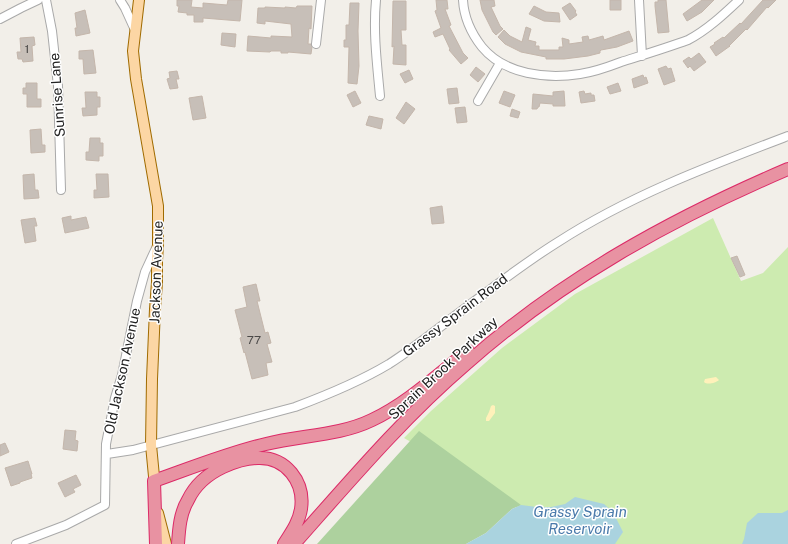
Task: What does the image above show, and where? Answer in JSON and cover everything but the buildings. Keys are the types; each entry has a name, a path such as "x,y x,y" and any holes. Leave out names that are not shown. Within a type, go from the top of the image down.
{"highway":[{"name":"Sprain Brook Parkway","path":"294,544 385,442 444,383 507,329 598,265 664,228 788,168"},
{"path":"156,544 154,481 258,446 282,440 348,429 372,421 390,411 411,396 479,342 552,296"},
{"path":"178,544 180,521 186,503 192,492 201,482 214,472 228,465 242,460 258,458 266,458 279,462 291,472 299,485 301,510 294,528 284,544"}],"main road":[{"name":"Jackson Avenue","path":"138,0 133,51 136,80 158,206 157,282 152,372 151,445 158,513 166,544"}],"street":[{"path":"0,19 38,0"},
{"name":"Sunrise Lane","path":"46,0 52,31 58,86 61,190"},
{"path":"120,0 135,30"},
{"path":"316,44 321,0"},
{"path":"376,0 375,29 380,96"},
{"path":"463,0 467,23 474,36 487,53 500,63 520,72 544,76 582,74 688,40 710,26 739,0"},
{"path":"639,0 642,56"},
{"path":"478,101 500,63"},
{"name":"Grassy Sprain Road","path":"107,454 133,450 295,407 344,387 394,360 416,346 516,270 598,218 667,184 788,136"},
{"name":"Old Jackson Avenue","path":"16,544 66,525 105,505 106,444 115,398 122,375 137,301 145,272 158,244"}],"green space":[{"path":"713,218 741,281 763,273 788,247 788,544 584,544 523,513 504,496 404,438 431,411 502,348 575,294"},
{"path":"419,431 521,505 512,509 486,533 466,544 317,544"}],"sand":[{"path":"716,377 719,380 716,382 704,382 705,379"},
{"path":"491,406 495,406 495,413 489,421 486,421"}],"water":[{"name":"Grassy Sprain Reservoir","path":"575,497 604,504 613,512 623,532 615,544 466,544 486,533 512,509 521,505 551,507 565,504"},
{"path":"788,510 788,544 742,544 747,523 758,513 782,513"}]}
